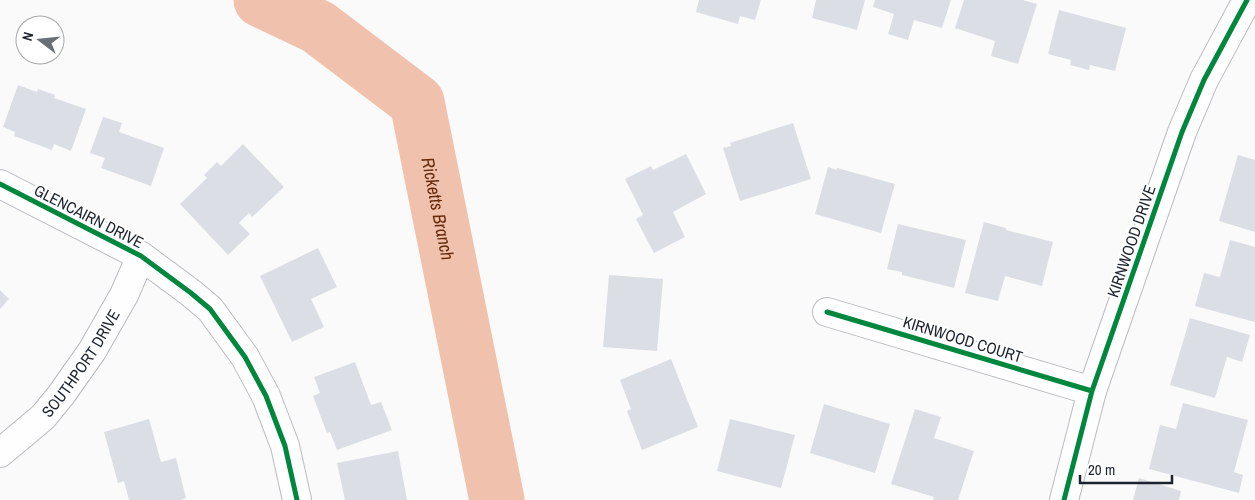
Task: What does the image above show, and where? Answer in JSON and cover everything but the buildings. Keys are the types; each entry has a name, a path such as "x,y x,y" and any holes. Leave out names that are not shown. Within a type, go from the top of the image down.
{"street":[{"name":"KIRNWOOD DRIVE","path":"1064,500 1092,391 1182,132 1204,80 1247,0"},
{"name":"GLENCAIRN DRIVE","path":"0,184 141,256 210,309 245,357 266,396 285,446 297,500"},
{"name":"SOUTHPORT DRIVE","path":"0,452 43,417 61,395 92,350 124,295 141,256"},
{"name":"KIRNWOOD COURT","path":"827,312 1092,391"}],"waterway":[{"name":"Ricketts Branch","path":"261,0 318,27 417,102 497,500"}],"cycle path":[{"path":"1064,500 1092,391 1182,132 1204,80 1247,0"},
{"path":"0,184 141,256 210,309 245,357 266,396 285,446 297,500"},
{"path":"827,312 1092,391"}]}
